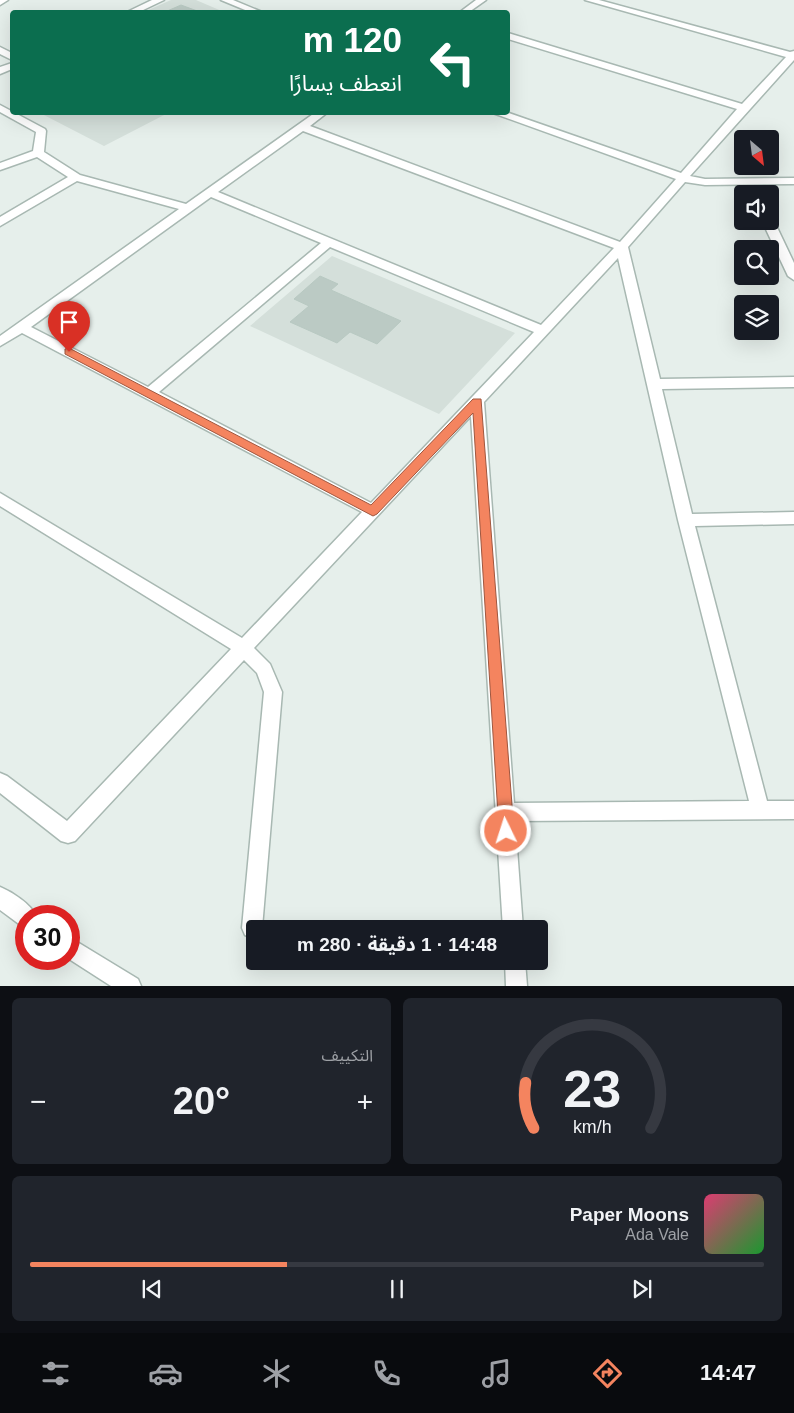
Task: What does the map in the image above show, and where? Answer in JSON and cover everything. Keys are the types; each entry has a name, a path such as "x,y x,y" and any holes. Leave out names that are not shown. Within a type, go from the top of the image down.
{"street":[{"path":"0,2 4,0"},
{"path":"137,10 160,0"},
{"path":"225,0 252,10"},
{"path":"467,10 482,0"},
{"path":"0,782 68,834 242,647 477,402 622,247 793,55 589,0"},
{"path":"510,37 744,108"},
{"path":"12,115 41,131 38,153"},
{"path":"0,342 319,115"},
{"path":"505,115 684,178 705,182 794,181"},
{"path":"302,127 622,247"},
{"path":"0,167 38,153"},
{"path":"38,153 76,178 189,208"},
{"path":"0,222 76,178"},
{"path":"211,192 328,243 543,331"},
{"path":"772,230 793,273"},
{"path":"149,392 328,243"},
{"path":"622,247 686,520 760,809"},
{"path":"21,327 149,392 373,511"},
{"path":"655,384 794,382"},
{"path":"477,402 512,920"},
{"path":"0,499 242,647 264,669 273,692 253,920"},
{"path":"686,520 794,518"},
{"path":"505,812 794,810"},
{"path":"0,897 15,909"},
{"path":"80,953 131,986"},
{"path":"516,970 517,986"}],"shaded area":[{"path":"171,0 196,0 219,10 148,10"},
{"path":"44,115 164,115 104,146"},
{"path":"332,256 515,333 439,414 250,326"}],"building":[{"path":"181,5 195,10 170,10"},
{"path":"320,276 338,284 331,290 401,321 377,344 350,332 337,343 290,322 309,306 294,299"}],"route":[{"path":"69,352 149,392 373,511 477,402 506,831"}]}
